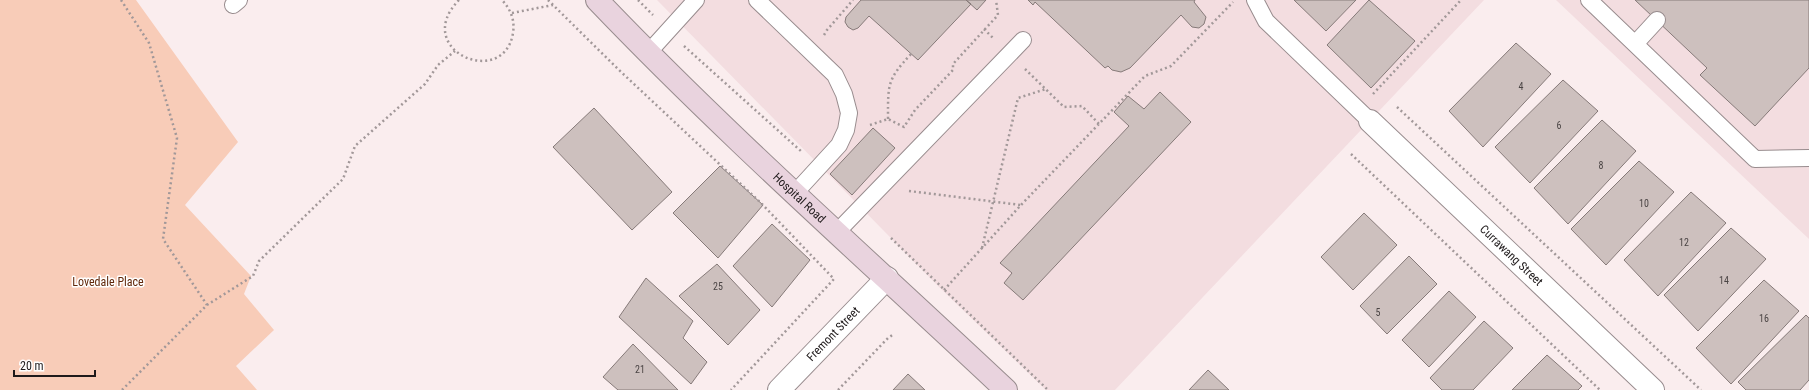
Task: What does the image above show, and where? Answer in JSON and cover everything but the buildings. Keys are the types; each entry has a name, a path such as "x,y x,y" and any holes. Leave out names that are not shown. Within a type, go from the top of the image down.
{"street":[{"name":"Hospital Road","path":"597,0 648,53 1006,390"},
{"name":"Currawang Street","path":"1365,115 1653,390"},
{"name":"Fremont Street","path":"780,390 887,278"}],"lane":[{"path":"648,53 696,0"},
{"path":"757,0 835,75 844,94 849,114 846,130 839,145 795,193"},
{"path":"1255,0 1266,21 1365,115"},
{"path":"1590,0 1755,159 1809,158"},
{"path":"1635,44 1657,20"},
{"path":"837,232 1023,40"}],"path":[{"path":"121,0 149,43 176,138 163,239 207,305"},
{"path":"458,0 450,9 446,20 445,32 449,44 455,51 462,57 473,61 486,61 497,57 506,50 512,40 514,25 512,13 502,0"},
{"path":"548,0 619,70 761,203 834,279 731,390"},
{"path":"638,0 657,19"},
{"path":"869,125 888,119 904,127 915,110 953,70 952,64 998,15 996,0"},
{"path":"944,290 1021,205 1145,76 1171,66 1235,0"},
{"path":"1365,115 1461,0"},
{"path":"512,13 553,5"},
{"path":"984,29 1064,107 1082,106 1099,124"},
{"path":"682,44 805,155"},
{"path":"122,390 207,305 253,276 259,261 343,179 355,146 425,84 438,65 455,51"},
{"path":"888,119 888,93 891,82 895,71 911,54"},
{"path":"981,249 1018,98 1046,89"},
{"path":"1397,107 1701,390"},
{"path":"1350,154 1600,390"},
{"path":"902,190 1021,205"},
{"path":"891,238 1048,390"},
{"path":"838,390 888,338 894,334"}],"shaded area":[{"path":"657,0 1484,0 1115,390 1046,390 939,287"},
{"path":"1556,0 1809,0 1809,239"}],"green space":[{"name":"Lovedale Place","path":"0,0 136,0 238,142 185,205 251,276 244,294 274,330 236,366 257,390 0,390"}]}
